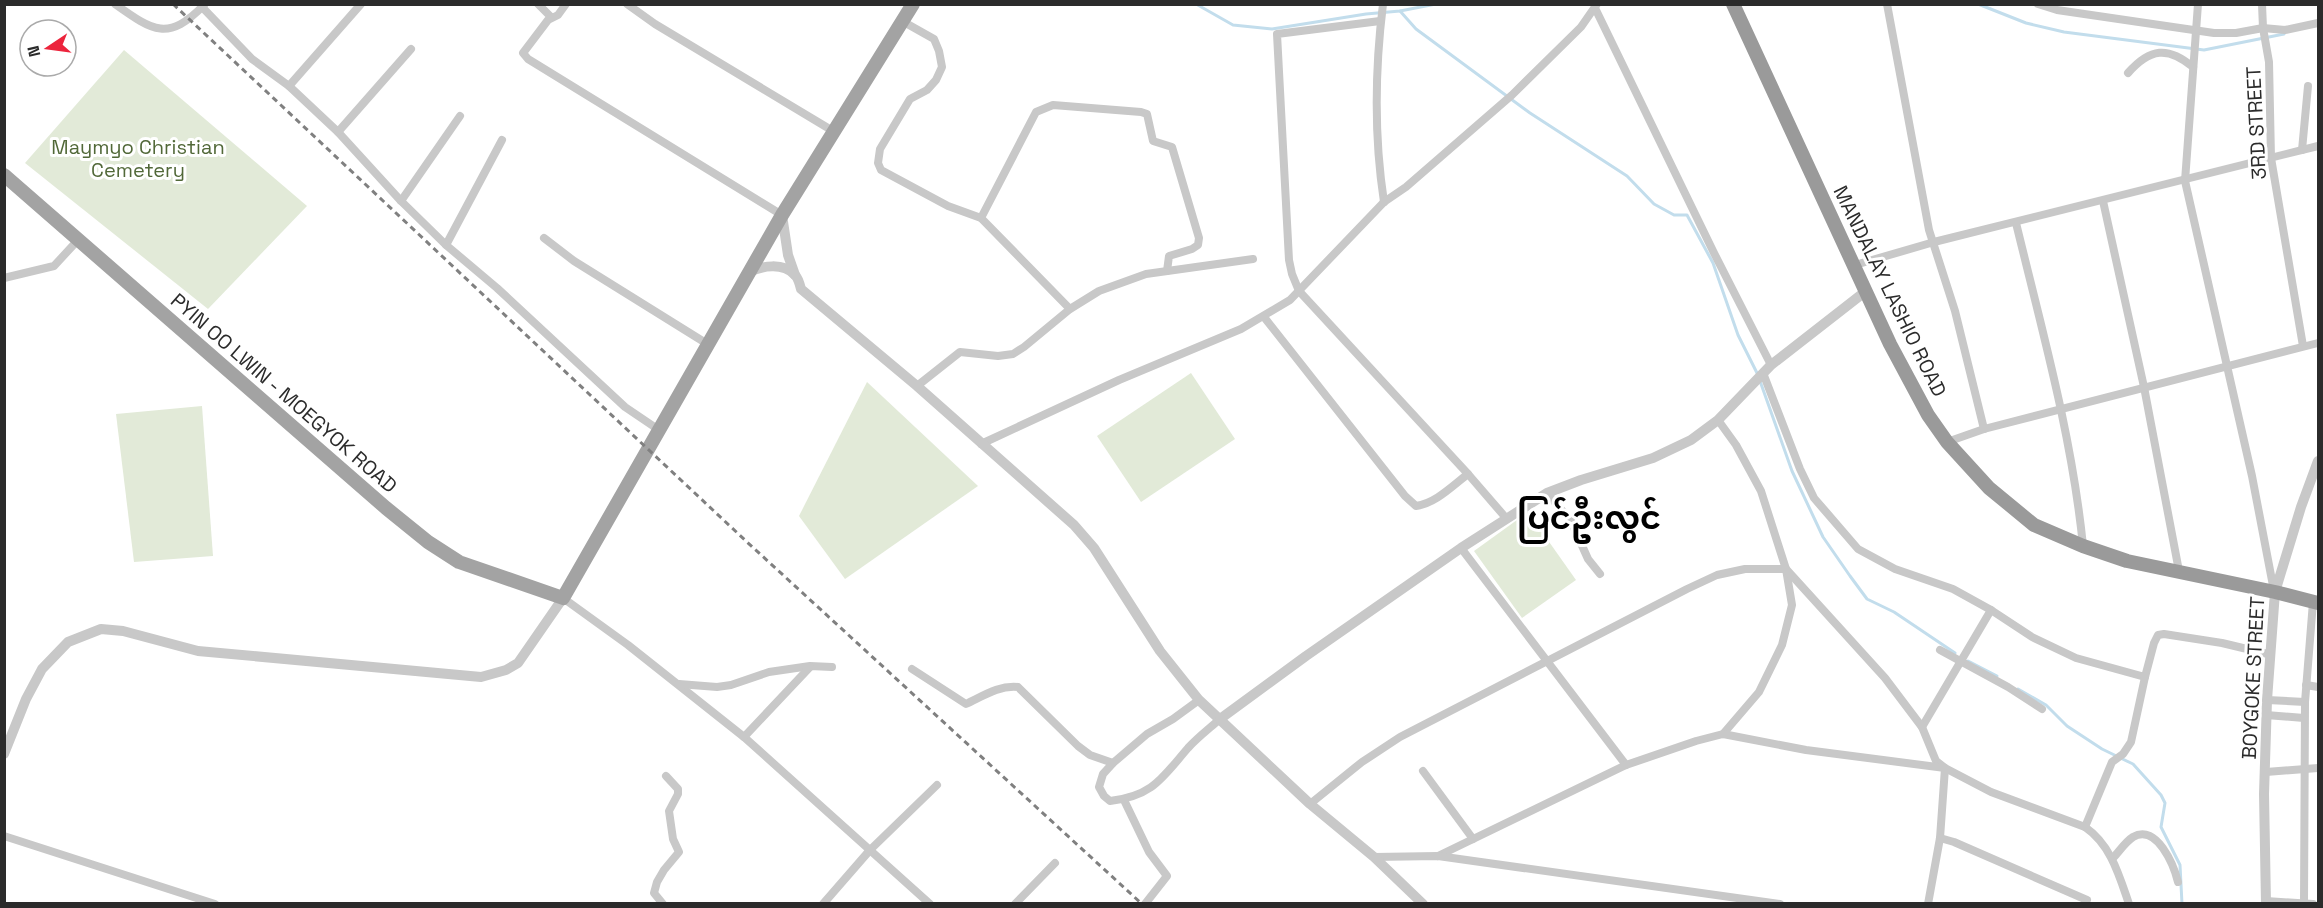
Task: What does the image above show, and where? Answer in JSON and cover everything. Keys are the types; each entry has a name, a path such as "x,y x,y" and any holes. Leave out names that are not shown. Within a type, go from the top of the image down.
{"highway":[{"name":"MANDALAY LASHIO ROAD","path":"1733,4 1890,344 1928,414 1947,442 1989,488 2034,525 2083,546 2127,561 2275,592 2316,603"}],"main road":[{"path":"563,598 782,215 913,4"},
{"name":"PYIN OO LWIN - MOEGYOK ROAD","path":"4,175 428,542 459,562 563,598"}],"street":[{"path":"115,4 146,26 158,29 174,28 189,20 203,6 252,59 289,86 338,132 401,201 446,245 497,288 625,407 659,430"},
{"path":"289,86 361,4"},
{"path":"538,4 551,17"},
{"path":"566,4 558,15 551,17 523,53 528,59 782,215 788,255 801,289 917,386 1074,525 1094,548 1160,651 1199,700 1310,804 1374,857 1423,903"},
{"path":"627,4 833,131"},
{"path":"1887,4 1929,230 1955,310 1984,429"},
{"path":"2198,4 2185,180 2268,550 2275,592"},
{"name":"3RD STREET","path":"2262,4 2269,62 2271,158 2303,346"},
{"path":"1383,5 1378,40 1378,166 1384,202"},
{"path":"2040,5 2196,35 2214,33 2265,35 2319,23"},
{"path":"981,444 1119,380 1242,329 1290,300 1384,202 1406,187 1509,97 1581,27 1596,6 1714,253 1800,469 1814,498 1858,549 1895,569 1953,589 2031,637 2076,658 2145,677"},
{"path":"1380,20 1277,34 1289,260 1292,274 1299,291 1506,518"},
{"path":"902,21 934,39 942,67 936,80 927,90 910,99 880,148 878,163 881,170 948,206 981,218 1070,309"},
{"path":"338,132 411,50"},
{"path":"2128,73 2148,55 2159,53 2180,56 2193,67"},
{"path":"2302,150 2308,86"},
{"path":"981,218 1036,112 1053,105 1141,112 1147,114 1153,141 1172,147 1199,238 1198,245 1192,249 1169,256 1167,271"},
{"path":"401,201 460,116"},
{"path":"446,245 502,140"},
{"path":"1855,266 1934,242 2319,146"},
{"path":"2103,201 2144,387 2179,571"},
{"path":"2016,223 2062,409 2080,514 2083,546"},
{"path":"544,238 574,261 709,345"},
{"path":"4,278 54,266 78,240"},
{"path":"917,386 960,352 998,356 1013,354 1070,309 1099,291 1146,274 1253,259"},
{"path":"749,272 763,266 782,268 795,275"},
{"path":"1199,700 1147,734 1113,763 1103,774 1099,787 1104,796 1110,801 1124,800 1137,796 1152,787 1171,771 1189,746 1220,719 1461,548 1547,493 1678,448 1718,420 1762,374 1866,291"},
{"path":"1264,317 1405,496 1416,506 1425,505 1436,499 1468,474"},
{"path":"1947,442 1984,429 2319,343"},
{"path":"1718,420 1736,445 1761,491 1786,569 1792,605 1782,645 1759,692 1723,734"},
{"name":"BOYGOKE STREET","path":"2266,902 2266,716 2268,654 2275,592 2301,507 2318,462"},
{"path":"1547,493 1571,521 1588,559 1600,574"},
{"path":"1461,548 1626,765"},
{"path":"1310,804 1362,762 1400,737 1546,660 1717,575 1745,569 1786,569 1886,678 1922,727 1936,761 1991,792 2085,827 2098,836 2113,858 2129,903"},
{"path":"4,754 26,699 42,669 68,642 101,629 123,631 198,651 481,677 506,670 518,663 563,598 585,612 679,684 744,737 930,903"},
{"path":"2304,903 2304,718 2316,603"},
{"path":"1922,727 1990,610"},
{"path":"2085,827 2112,762 2123,754 2131,742 2145,677 2158,635 2164,633 2222,643 2268,654"},
{"path":"1940,650 2042,709"},
{"path":"679,684 717,687 731,685 770,672 810,666 832,668"},
{"path":"744,737 810,666"},
{"path":"912,669 966,704 998,689 1008,686 1018,687 1078,746 1090,754 1113,763"},
{"path":"2306,685 2319,687"},
{"path":"2267,700 2305,702"},
{"path":"2266,716 2304,718"},
{"path":"1438,856 1626,765 1723,734 1806,750 1945,768"},
{"path":"1928,903 1940,838 1945,768"},
{"path":"2266,772 2319,768"},
{"path":"1423,771 1473,839"},
{"path":"663,903 654,892 657,882 679,852 669,811 678,794 678,789 666,776"},
{"path":"824,903 870,850 937,785"},
{"path":"1124,800 1149,852 1167,876 1144,903"},
{"path":"2113,858 2132,838 2145,835 2155,839 2166,851 2178,882"},
{"path":"4,836 215,903"},
{"path":"1940,838 2088,900"},
{"path":"1374,857 1438,856 1780,903"},
{"path":"1015,903 1055,863"},
{"path":"2266,902 2313,903"}],"green space":[{"name":"Maymyo Christian Cemetery","path":"124,50 307,206 208,309 25,163"},
{"path":"1191,373 1235,439 1141,502 1097,436"},
{"path":"867,382 978,486 845,579 799,516"},
{"path":"202,406 213,556 134,562 116,414"},
{"path":"1528,512 1576,580 1522,618 1474,551"}],"waterway":[{"path":"1196,4 1233,25 1272,29 1436,4"},
{"path":"1978,4 2026,23 2064,32 2204,50 2284,34"},
{"path":"1400,11 1416,29 1530,113 1627,176 1654,204 1674,215 1687,215 1713,263 1738,335 1758,375"},
{"path":"1760,381 1792,471 1823,537 1850,576 1867,599 1894,612 1955,653"},
{"path":"1968,661 1997,676"},
{"path":"2018,689 2046,705 2067,726 2102,749 2133,764 2161,795 2165,803 2161,827 2180,865 2182,904"}],"railway":[{"path":"173,4 747,542 1142,904"}],"district":[{"name":"ပြင်ဦးလွင်","path":"1589,518"}]}
